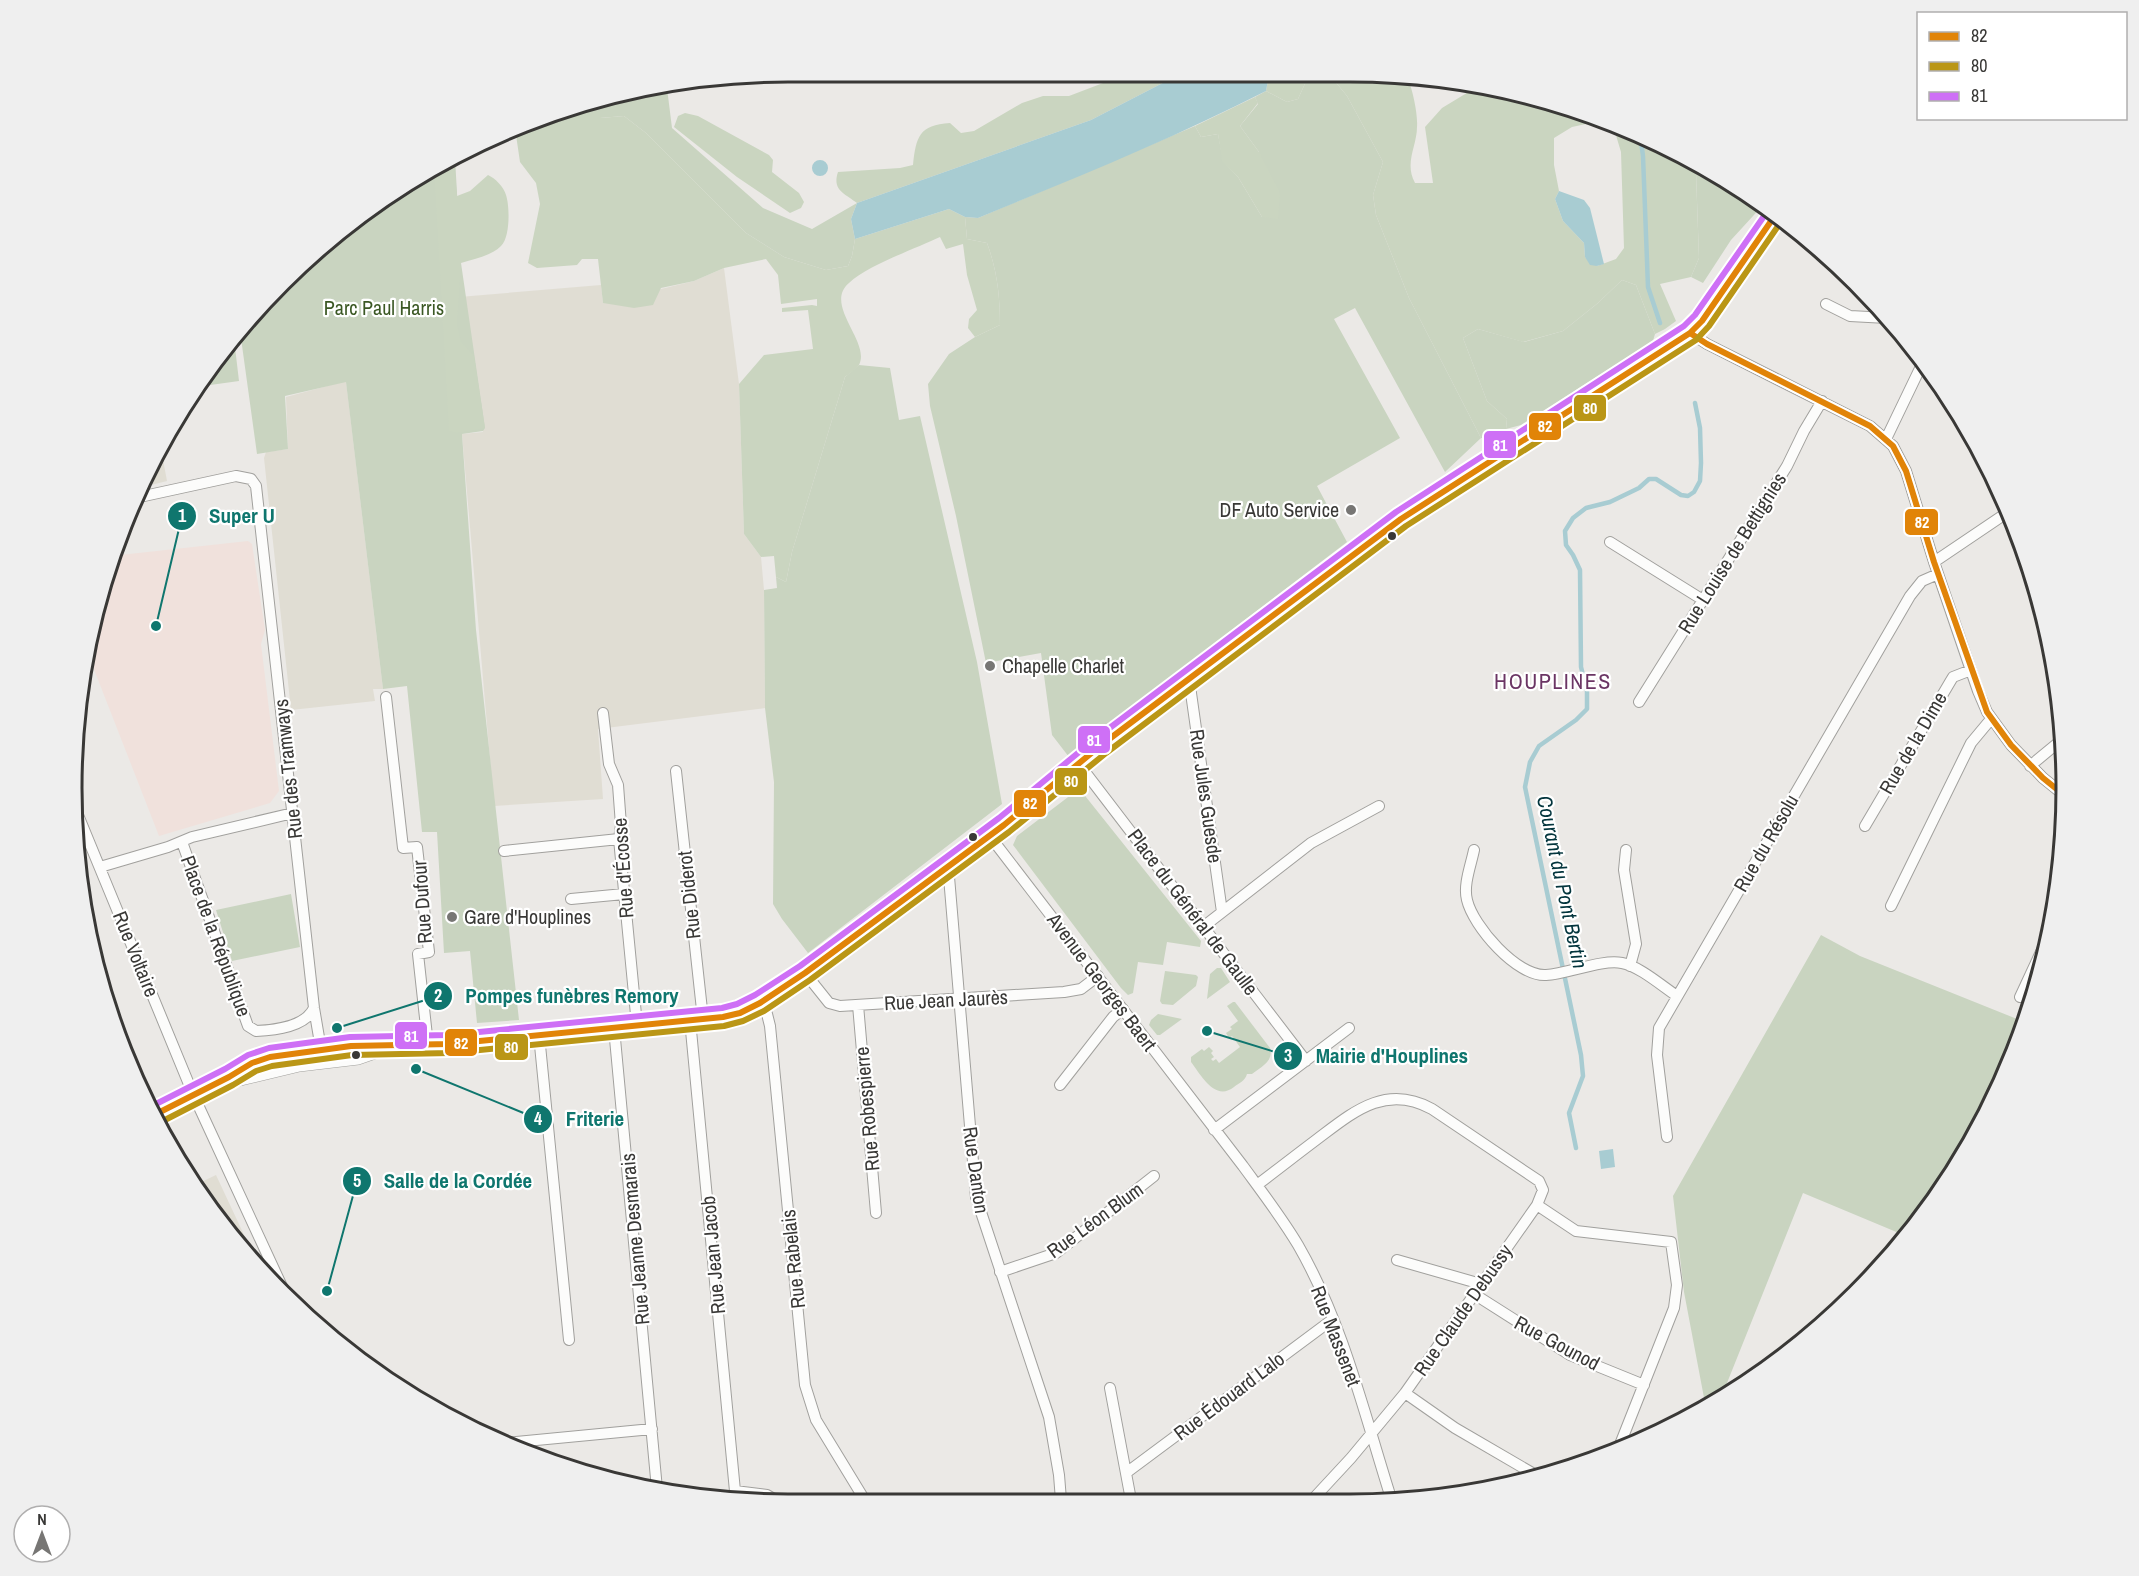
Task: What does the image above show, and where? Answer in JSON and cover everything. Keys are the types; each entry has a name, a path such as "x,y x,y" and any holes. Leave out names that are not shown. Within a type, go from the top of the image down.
{"main road":[{"path":"161,1111 211,1086 299,1064 322,1055 358,1056 396,1046 539,1035 732,1015 760,1003 805,973 989,835 1401,519 1690,333 1702,321 1771,221"}],"street":[{"path":"1826,304 1850,316 1876,317"},
{"path":"1690,333 1707,344 1870,426 1897,452 1906,471 1934,562 1983,703 1991,719 2006,739 2030,766 2056,788"},
{"path":"1886,439 1919,370"},
{"name":"Rue Louise de Bettignies","path":"1639,702 1787,466 1822,401"},
{"name":"Rue des Tramways","path":"146,496 236,477 251,479 257,490 314,1008 322,1055"},
{"path":"1934,562 2002,516"},
{"path":"1610,542 1702,600"},
{"name":"Rue du Résolu","path":"1667,1137 1657,1045 1659,1028 1911,596 1922,581 1938,573"},
{"name":"Rue de la Dime","path":"1865,826 1953,677 1971,670"},
{"name":"Rue Jules Guesde","path":"1189,680 1222,912"},
{"name":"Rue Dufour","path":"386,697 403,848 417,847 429,952 418,954 428,1045"},
{"name":"Rue d'Écosse","path":"603,713 609,764 618,785 621,825 619,839 637,1025"},
{"path":"1891,906 1971,743 1991,719"},
{"path":"2030,766 2055,745"},
{"name":"Place du Général de Gaulle","path":"1079,764 1306,1060"},
{"name":"Rue Diderot","path":"676,771 697,1019"},
{"path":"1203,927 1311,843 1379,806"},
{"path":"100,867 192,837 293,813"},
{"name":"Rue Voltaire","path":"84,829 193,1094 275,1272"},
{"name":"Avenue Georges Baert","path":"989,835 1257,1185"},
{"path":"504,851 619,839"},
{"name":"Place de la République","path":"182,842 248,1026 255,1031 297,1024 308,1018 314,1008"},
{"path":"1474,850 1466,899 1487,936 1499,950 1529,972 1536,975 1551,975 1611,963 1630,966 1677,996"},
{"path":"1626,850 1624,870 1636,944 1630,966"},
{"name":"Rue Danton","path":"948,865 975,1188 981,1218 1048,1417 1061,1494"},
{"path":"571,899 624,894"},
{"path":"2020,997 2032,972"},
{"name":"Rue Jean Jaurès","path":"805,973 829,1003 840,1006 1074,991 1081,989 1098,976"},
{"name":"Rue Rabelais","path":"760,1003 767,1014 770,1026 805,1385 816,1420 861,1494"},
{"name":"Rue Robespierre","path":"858,1005 876,1213"},
{"path":"1060,1085 1113,1017 1123,1009"},
{"name":"Rue Jean Jacob","path":"697,1019 734,1491"},
{"name":"Rue Jeanne Desmarais","path":"614,1028 656,1481"},
{"path":"1214,1130 1349,1028"},
{"path":"539,1035 569,1340"},
{"path":"1257,1185 1357,1110 1371,1103 1399,1099 1416,1102 1432,1109 1539,1181 1543,1190 1537,1205 1576,1231 1671,1242 1677,1285 1676,1301 1622,1440"},
{"name":"Rue Léon Blum","path":"1000,1272 1056,1253 1154,1176"},
{"name":"Rue Massenet","path":"1257,1185 1299,1246 1333,1319 1389,1492"},
{"name":"Rue Claude Debussy","path":"1318,1494 1405,1393 1537,1205"},
{"path":"1397,1260 1481,1284"},
{"name":"Rue Gounod","path":"1474,1294 1570,1355 1644,1385"},
{"name":"Rue Édouard Lalo","path":"1126,1473 1333,1319"},
{"path":"1110,1388 1130,1494"},
{"path":"1405,1393 1455,1428 1528,1470"},
{"path":"522,1441 652,1429"}],"shaded area":[{"path":"724,268 739,384 744,534 761,557 764,590 765,708 598,729 603,799 494,806 462,434 483,432 459,297 601,285 603,303 694,281"},
{"path":"346,381 383,689 373,689 375,701 291,710 264,458 266,452 288,449 286,397"},
{"path":"163,461 167,481 151,485"},
{"path":"248,541 252,544 265,630 261,644 279,791 270,803 159,836 93,668 107,605 122,555"},
{"path":"216,1175 245,1237 228,1217 202,1182"}],"green space":[{"path":"1106,82 1165,82 1091,120 857,203 838,187 838,172 913,165 918,140 925,130 932,126 950,123 961,133 974,131 1022,103 1043,96 1069,96"},
{"path":"1268,82 1306,82 1298,99 1287,102 1266,91"},
{"path":"1306,82 1336,82 1347,96 1383,162 1373,195 1376,215 1409,298 1481,438 1445,472 1355,308 1334,319 1400,438 1317,486 1347,542 1069,757 1052,735 1041,653 986,663 956,516 930,406 928,384 949,354 975,337 1000,325 997,283 987,243 967,239 965,217 978,218 1195,126 1201,137 1218,134 1223,161 1238,177 1262,217 1259,152 1240,126 1258,104 1255,97 1266,91 1287,102 1298,99"},
{"path":"1336,82 1410,85 1417,116 1411,162 1415,183 1433,183 1425,127 1442,108 1467,93 1534,107 1588,124 1572,127 1554,138 1554,165 1559,191 1555,199 1563,221 1584,243 1585,257 1597,266 1616,259 1624,248 1621,152 1616,134 1696,173 1699,258 1691,277 1660,284 1676,321 1655,334 1636,285 1622,280 1563,331 1523,342 1478,329 1463,338 1487,401 1507,419 1506,429 1496,439 1481,438 1409,298 1376,215 1373,195 1383,162 1347,96"},
{"path":"668,93 672,128 763,208 812,229 857,203 851,219 855,239 848,266 826,270 784,257 746,233 646,133 624,116 600,118 600,108"},
{"path":"1255,97 1258,103 1240,126 1259,152 1280,193 1278,219 1262,217 1238,177 1222,161 1218,134 1201,137 1195,126"},
{"path":"600,108 600,118 624,116 646,133 746,233 784,257 826,270 848,266 855,239 949,209 965,217 967,239 987,243 997,283 1000,325 975,337 968,328 969,319 977,310 967,275 963,244 946,249 940,237 868,270 849,283 842,292 841,302 861,356 859,365 845,377 792,552 786,582 776,577 774,556 761,557 744,534 739,384 764,355 813,349 808,310 782,312 782,308 817,306 817,299 781,304 778,275 766,259 724,268 694,281 661,288 653,305 634,308 603,303 598,259 582,259 577,265 537,268 528,263 540,204 536,183 520,162 518,136"},
{"path":"685,113 698,116 769,155 773,160 772,172 799,193 804,202 801,208 790,213 737,177 674,127 678,116"},
{"name":"Parc Paul Harris","path":"455,166 461,263 485,428 483,431 462,434 476,630 519,1020 477,1023 470,951 444,953 437,832 422,832 407,686 383,689 346,382 285,396 288,449 257,454 242,343 289,289 359,228 396,201"},
{"path":"454,167 457,196 470,191 488,175 499,183 505,192 509,214 508,230 501,246 487,255 461,263 457,324 461,342 474,356 485,428 458,433 449,431 434,177"},
{"path":"1696,173 1757,211 1731,240 1703,283 1691,277 1699,258"},
{"path":"1622,280 1636,285 1655,334 1653,341 1521,425 1506,429 1507,419 1487,401 1463,338 1478,329 1524,342 1563,331"},
{"path":"235,350 239,381 209,385"},
{"path":"859,365 890,368 899,420 920,416 977,662 1002,804 808,953 773,904 774,782 765,708 764,590 777,588 776,577 786,582 792,552 845,377"},
{"path":"1076,791 1082,792 1201,941 1200,947 1167,942 1163,965 1138,962 1133,993 1128,995 1013,845 1017,836"},
{"path":"291,894 300,947 232,961 216,910"},
{"path":"1821,935 1860,956 2017,1019 1984,1100 1962,1141 1938,1180 1898,1233 1803,1193 1726,1385 1704,1399 1684,1292 1673,1196"},
{"path":"1217,968 1221,968 1230,982 1207,999 1210,974"},
{"path":"1165,971 1198,977 1196,986 1173,1005 1162,1004 1160,1001"},
{"path":"1233,1002 1270,1048 1271,1053 1263,1066 1252,1074 1247,1074 1234,1087 1221,1091 1204,1080 1191,1062 1191,1057 1209,1047 1214,1057 1211,1059 1213,1061 1216,1059 1219,1063 1240,1047 1232,1036 1229,1038 1226,1033 1238,1021 1227,1006"},
{"path":"1158,1014 1182,1019 1157,1035 1149,1025"}],"water":[{"path":"1165,82 1268,82 1266,91 1231,109 1123,158 978,218 965,217 949,209 855,239 851,219 857,203 1091,120"},
{"path":"817,160 823,160 828,168 826,174 817,176 812,171 812,165"},
{"path":"1559,191 1584,200 1590,208 1604,264 1590,265 1585,257 1584,243 1563,221 1555,199"},
{"path":"1613,1149 1615,1167 1601,1169 1599,1151"}],"waterway":[{"name":"Courant du Pont Bertin","path":"1642,145 1648,287 1660,323"},
{"name":"Courant du Pont Bertin","path":"1576,1148 1569,1113 1583,1076 1581,1055 1525,787 1530,762 1539,746 1576,720 1587,709 1587,691 1581,667 1580,570 1566,545 1565,531 1573,518 1586,508 1610,502 1639,488 1649,479 1656,479 1681,495 1688,496 1694,492 1700,481 1701,463 1700,428 1695,403"}],"transit line":[{"name":"81","path":"157,1104 248,1055 269,1048 350,1037 448,1035 722,1008 755,995 800,966 999,818 1095,739 1396,512 1684,326 1695,315 1764,216"},
{"name":"82","path":"161,1111 252,1063 270,1057 351,1046 449,1044 723,1017 740,1013 760,1003 805,973 1004,825 1100,746 1401,519 1690,333 1702,321 1771,221"},
{"name":"80","path":"166,1120 256,1071 272,1066 352,1055 450,1053 724,1026 743,1021 764,1011 810,980 1009,832 1106,753 1406,526 1696,340 1709,326 1778,226"},
{"name":"82","path":"1690,333 1707,344 1870,426 1893,446 1906,471 1934,562 1987,712 2011,745 2056,789"}],"place":[{"name":"DF Auto Service","path":"1351,510"},
{"name":"Super U","path":"156,626"},
{"name":"Chapelle Charlet","path":"990,666"},
{"name":"Gare d'Houplines","path":"452,917"},
{"name":"Pompes funèbres Remory","path":"337,1028"},
{"name":"Mairie d'Houplines","path":"1207,1031"},
{"name":"Friterie","path":"416,1069"},
{"name":"Salle de la Cordée","path":"327,1291"}],"district":[{"name":"HOUPLINES","path":"1553,681"}]}
